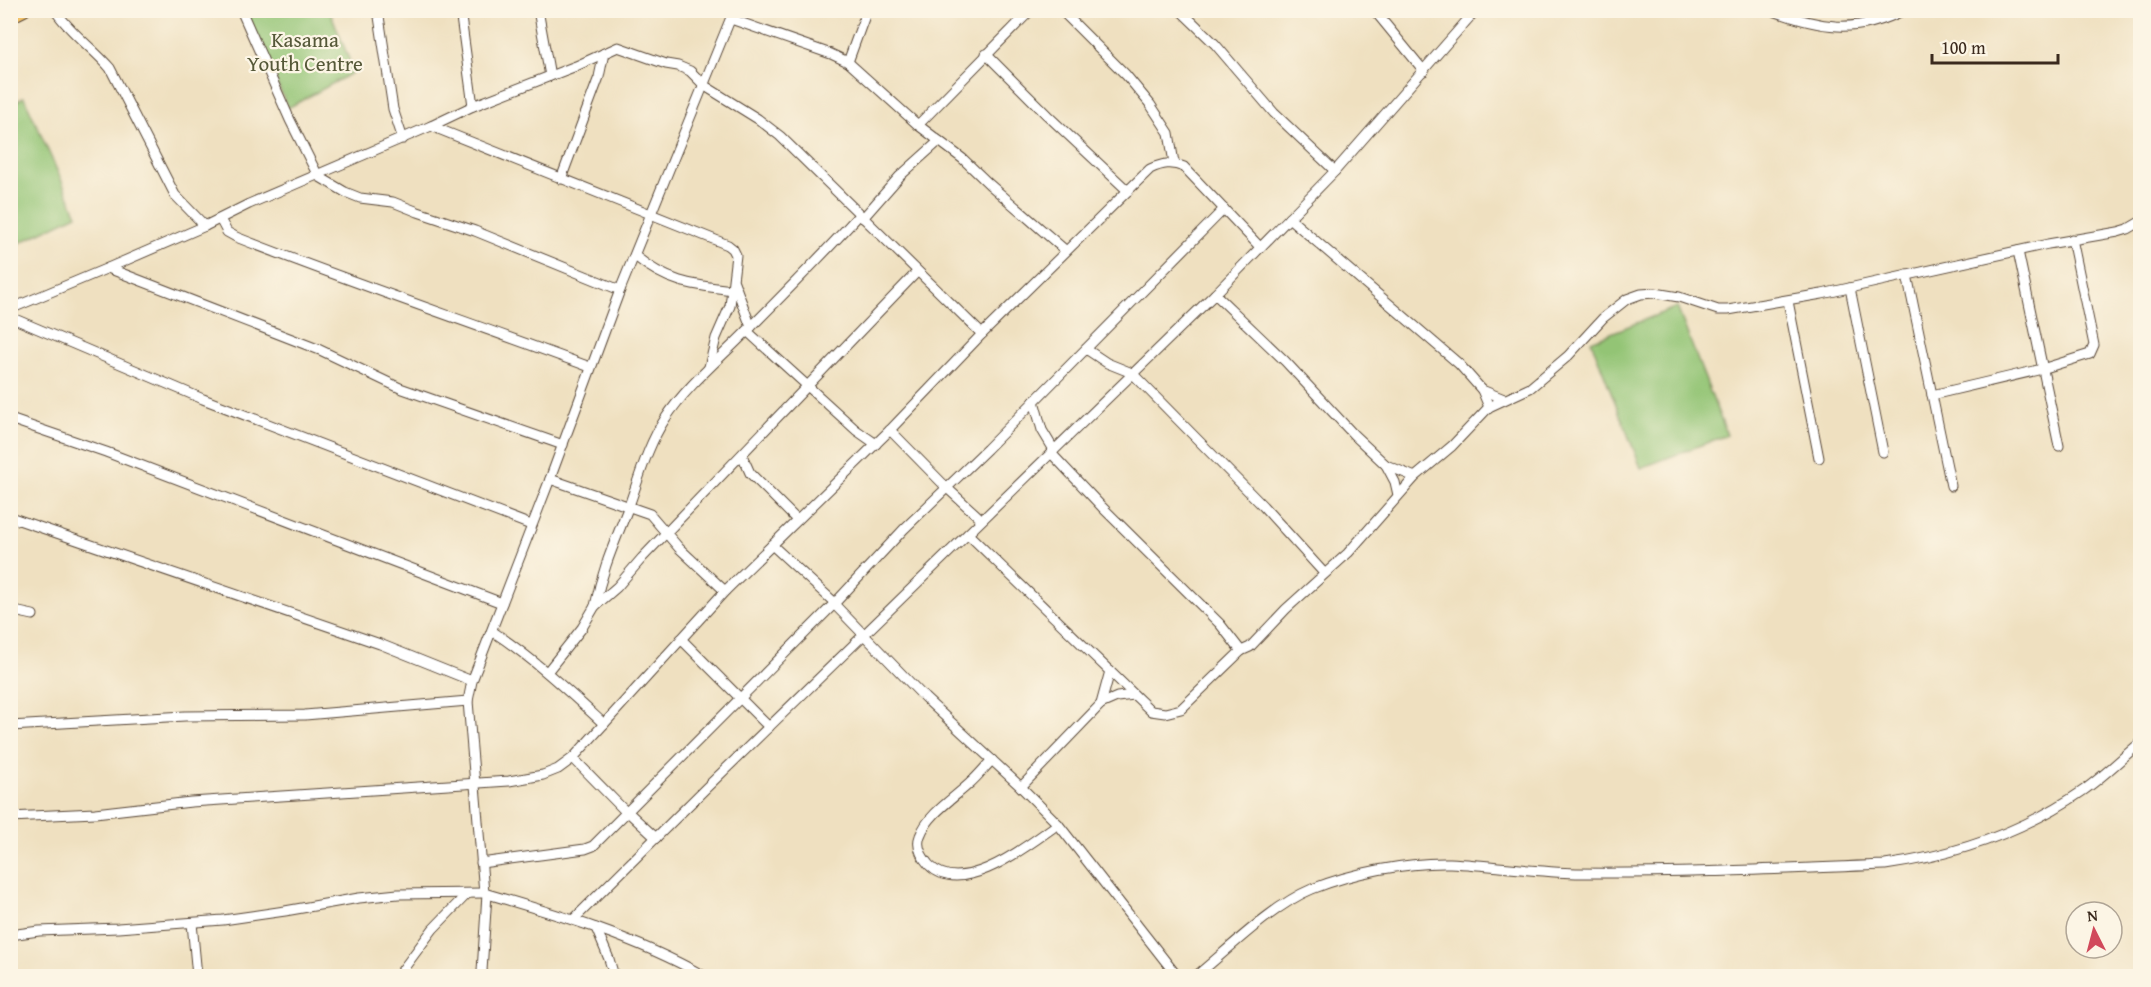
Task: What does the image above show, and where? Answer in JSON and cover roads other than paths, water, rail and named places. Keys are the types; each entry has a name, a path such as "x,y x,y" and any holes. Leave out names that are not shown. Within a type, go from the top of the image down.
{"main road":[{"path":"10,17 24,10"}],"street":[{"path":"55,10 61,19 111,68 175,195 205,226"},
{"path":"241,10 290,120 318,176 360,198 393,202 476,231 620,290"},
{"path":"378,10 393,109 403,139"},
{"path":"460,10 473,106"},
{"path":"538,10 550,76"},
{"path":"848,62 867,10"},
{"path":"918,125 1031,10"},
{"path":"1061,10 1126,75 1150,104 1169,133 1174,163"},
{"path":"1180,10 1215,44 1274,113 1335,171"},
{"path":"1374,10 1424,71"},
{"path":"1771,10 1808,23 1842,27 1869,23 1904,10"},
{"path":"574,919 981,519 1215,294 1335,171 1474,11"},
{"path":"485,976 482,971 485,894 468,701 472,681 620,290 733,15 848,62 918,125 963,159 1066,251"},
{"path":"10,309 205,226 249,204 403,139 473,106 614,48 624,47 684,68 705,86 758,119 780,136 982,334"},
{"path":"561,179 599,77 604,53"},
{"path":"986,54 1047,115 1128,190"},
{"path":"431,126 728,245 733,249 736,255 730,306 716,338 709,367"},
{"path":"595,606 604,569 657,434 678,401 709,367 803,277 900,176 939,141"},
{"path":"10,817 95,813 191,802 509,781 543,775 558,769 573,758 725,591 876,444 982,334 1150,169 1161,164 1174,163 1184,167 1260,247"},
{"path":"481,863 593,846 1224,209"},
{"path":"1289,218 1459,364 1482,390 1489,407"},
{"path":"220,219 227,232 236,237 590,367"},
{"path":"2126,230 2140,222"},
{"path":"968,534 1151,711 1165,714 1176,711 1241,651 1250,647 1273,621 1348,552 1415,477 1452,446 1489,407 1504,399 1512,398 1547,374 1568,356 1603,318 1627,298 1641,294 1667,294 1718,310 1788,301 2072,239 2126,230 2140,230"},
{"path":"1932,395 2042,369 2086,356 2093,351 2094,345 2072,239"},
{"path":"2018,251 2059,446"},
{"path":"635,256 656,272 674,281 733,285"},
{"path":"108,268 320,350 400,388 563,445"},
{"path":"547,672 582,627 595,606 617,587 917,272"},
{"path":"1907,275 1951,486"},
{"path":"733,285 749,329 807,386 856,430 876,444"},
{"path":"1850,288 1884,452"},
{"path":"1215,294 1285,361 1354,435 1386,465 1395,482 1398,495"},
{"path":"1788,301 1819,458"},
{"path":"10,317 203,399 531,525"},
{"path":"1086,349 1107,363 1132,373 1263,506 1324,573"},
{"path":"1482,390 1504,399"},
{"path":"1034,401 1042,430 1053,451 1102,507 1220,624 1241,651"},
{"path":"10,419 106,452 502,603"},
{"path":"890,430 981,519"},
{"path":"742,455 750,473 798,520"},
{"path":"1386,465 1415,477"},
{"path":"550,479 650,514 666,534 725,591"},
{"path":"10,517 380,644 472,681"},
{"path":"772,545 835,603 925,698 1058,824 1177,976"},
{"path":"10,610 33,615"},
{"path":"492,631 547,672 604,724"},
{"path":"681,639 769,727"},
{"path":"1101,704 1110,671"},
{"path":"1021,787 1101,704 1134,694"},
{"path":"10,726 185,716 305,715 468,701"},
{"path":"1196,976 1293,898 1329,883 1384,870 1450,863 1528,871 1625,873 1885,865 1918,861 1972,847 2024,826 2085,789 2140,743"},
{"path":"573,758 627,813 656,837"},
{"path":"993,760 972,782 941,808 919,837 920,850 935,871 944,876 960,877 991,867 1058,824"},
{"path":"10,935 39,931 192,923 398,894 485,894 574,919 673,959 704,976"},
{"path":"398,976 433,929 467,894"},
{"path":"192,923 197,976"},
{"path":"596,928 614,976"}],"park label":[{"name":"Kasama Youth Centre","path":"305,52"}]}
